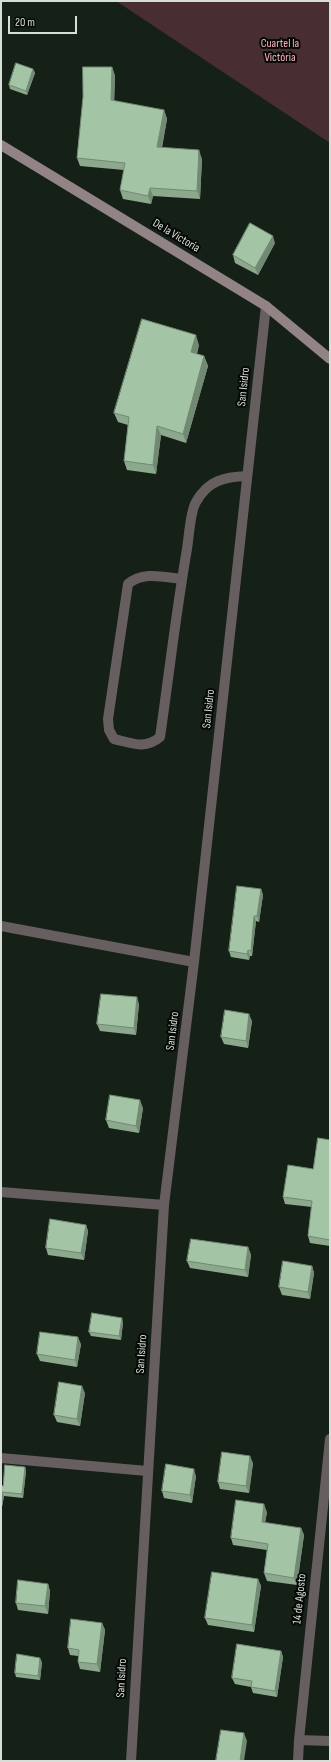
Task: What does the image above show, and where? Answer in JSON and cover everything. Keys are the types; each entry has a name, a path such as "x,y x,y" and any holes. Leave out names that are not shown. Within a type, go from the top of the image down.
{"main road":[{"name":"De la Victoria","path":"1,145 266,306 330,359"}],"street":[{"name":"San Isidro","path":"131,1761 147,1471 164,1205 194,962 266,306"},
{"path":"182,579 143,575 135,578 128,584 108,719 109,730 114,739 141,745 152,744 160,737 194,503 202,492 225,477 247,476"},
{"path":"1,926 194,962"},
{"path":"1,1192 164,1205"},
{"name":"14 de Agosto","path":"298,1761 330,1439"},
{"path":"1,1458 147,1471"},
{"path":"299,1740 330,1741"}],"green space":[{"name":"Cuartel la Victória","path":"116,1 330,1 330,143"}],"building":[{"path":"16,63 33,69 26,91 9,85"},
{"path":"83,67 112,67 111,100 164,110 157,147 199,150 197,191 150,188 148,196 120,190 125,163 77,158 83,97"},
{"path":"250,223 273,236 255,268 233,255"},
{"path":"142,319 196,335 191,352 204,356 183,434 157,426 153,465 124,461 129,417 114,413"},
{"path":"237,886 261,889 257,916 254,916 251,951 248,950 247,954 229,951"},
{"path":"101,994 137,997 134,1028 97,1024"},
{"path":"225,1010 249,1014 246,1041 221,1037"},
{"path":"110,1095 140,1100 136,1126 106,1120"},
{"path":"318,1138 330,1140 330,1240 308,1236 312,1201 283,1197 288,1165 313,1169"},
{"path":"50,1219 86,1225 81,1253 46,1248"},
{"path":"191,1239 248,1247 245,1270 187,1261"},
{"path":"283,1261 312,1266 308,1292 279,1287"},
{"path":"92,1313 122,1318 119,1336 89,1332"},
{"path":"40,1332 78,1337 75,1360 37,1354"},
{"path":"59,1382 82,1386 77,1419 54,1415"},
{"path":"222,1452 250,1456 246,1486 218,1482"},
{"path":"166,1464 194,1469 190,1495 162,1491"},
{"path":"5,1465 25,1467 22,1494 2,1492 1,1501 1,1485 3,1486"},
{"path":"236,1500 264,1504 262,1522 301,1528 294,1578 264,1573 268,1544 231,1538"},
{"path":"212,1572 258,1579 252,1625 205,1618"},
{"path":"18,1580 48,1584 45,1606 16,1603"},
{"path":"71,1619 102,1623 97,1664 78,1662 79,1650 68,1648"},
{"path":"237,1644 281,1651 275,1691 251,1687 252,1681 232,1678"},
{"path":"17,1654 40,1658 38,1676 15,1673"},
{"path":"221,1730 244,1733 240,1761 216,1761"}]}
